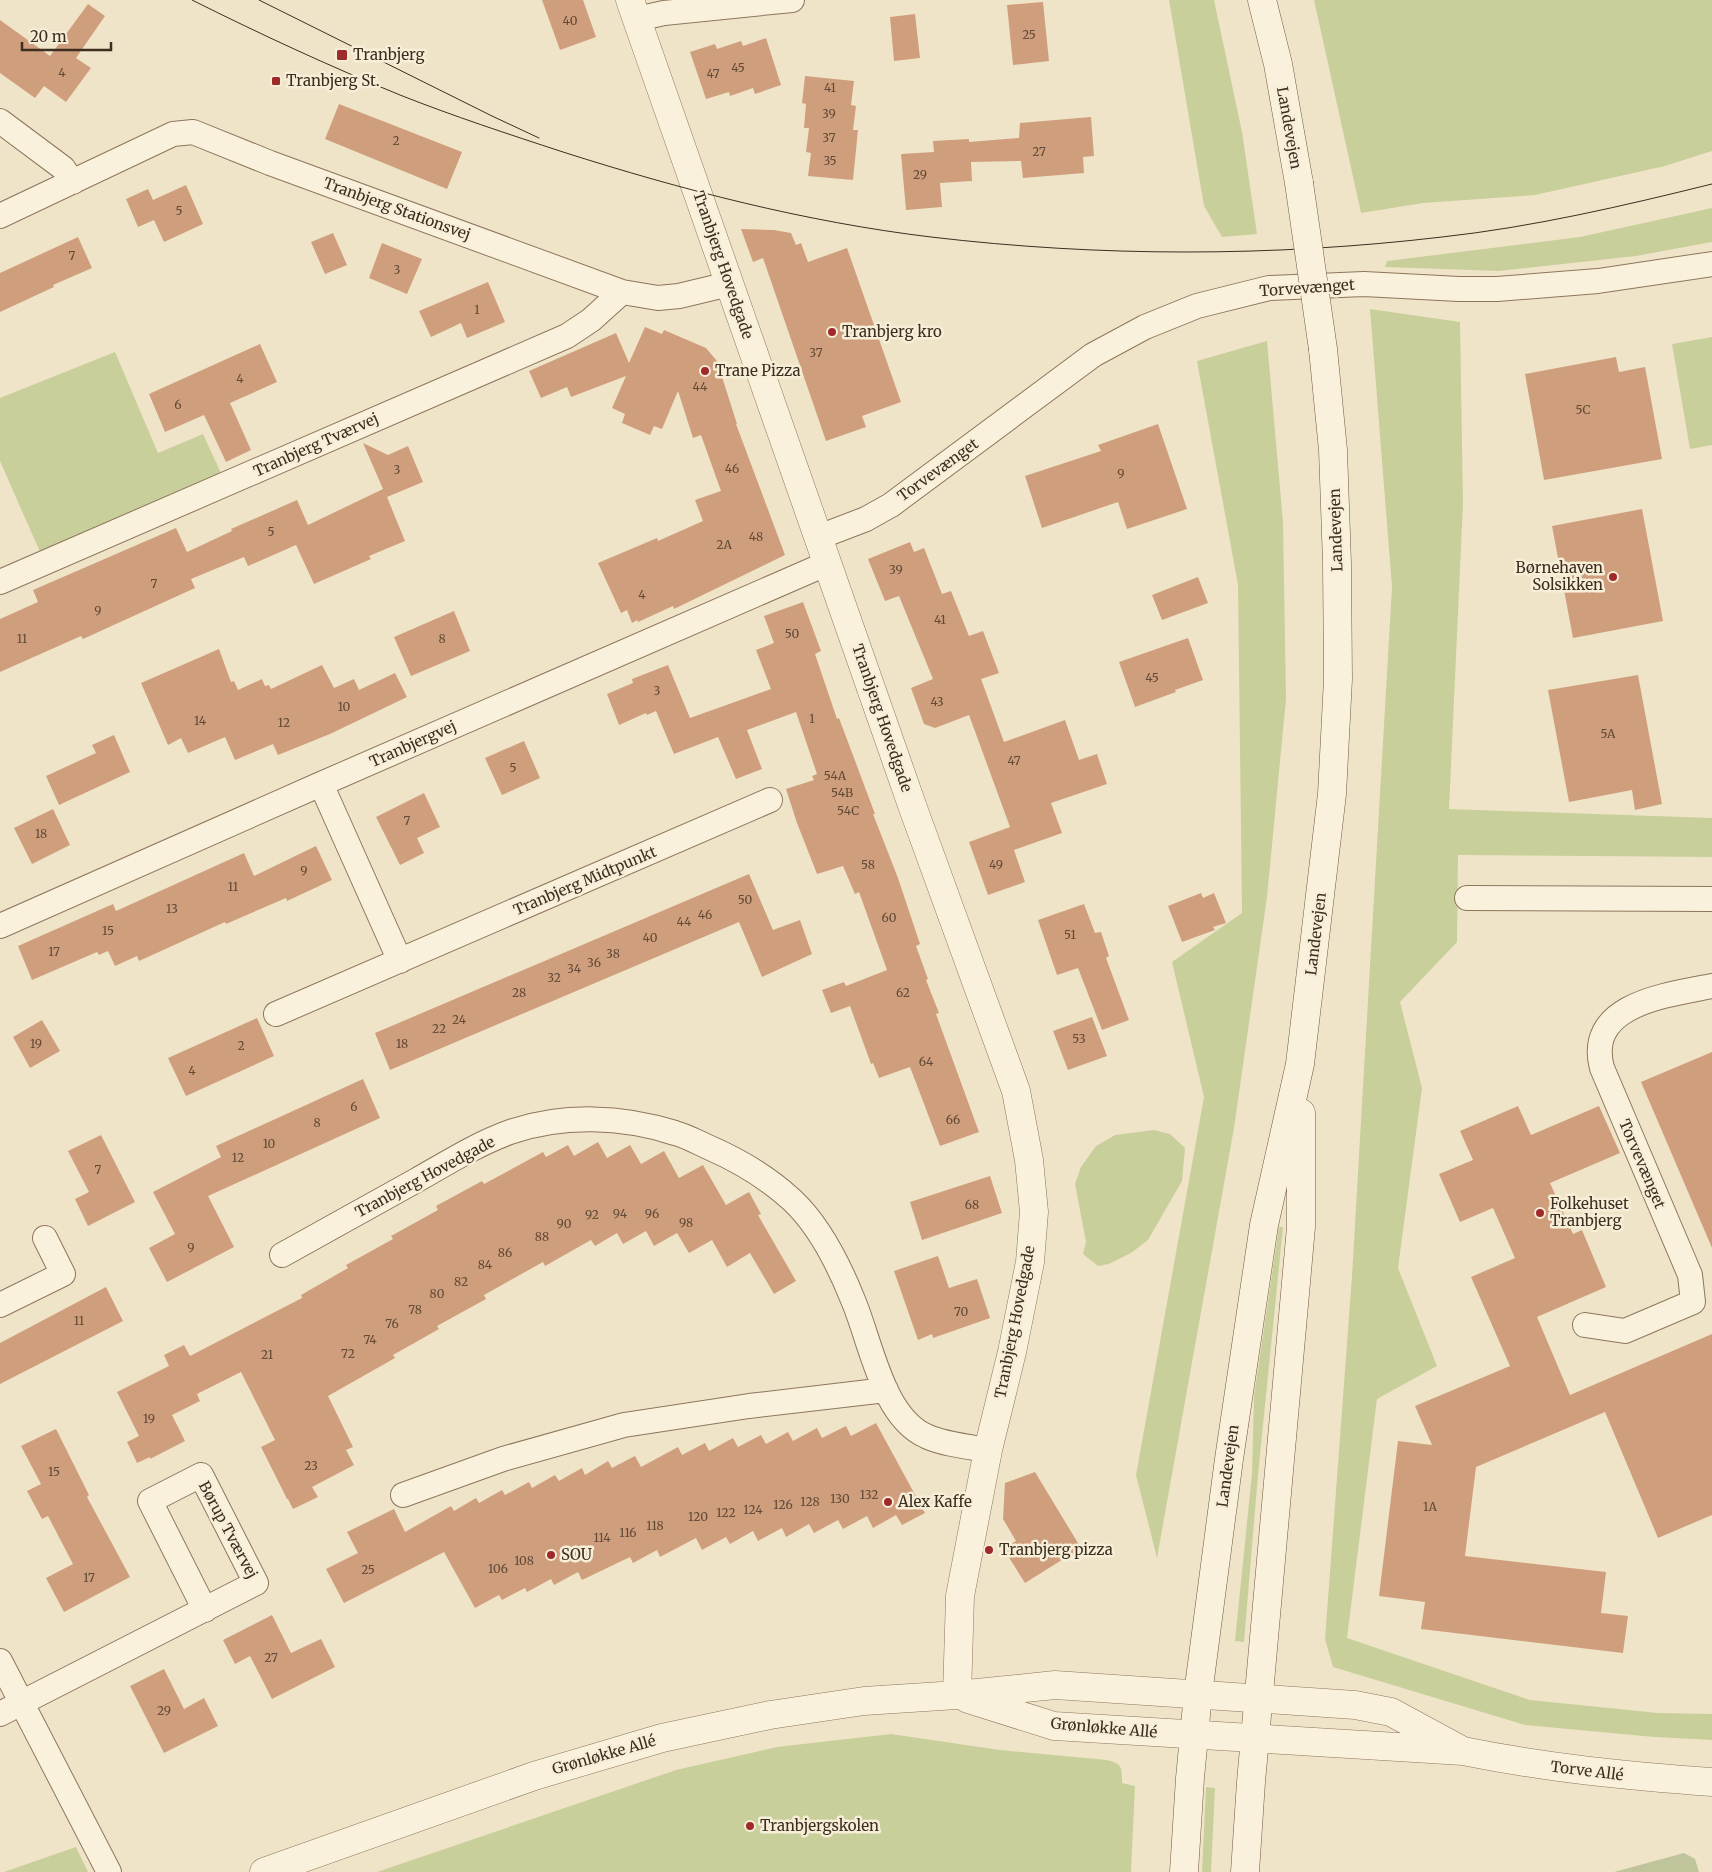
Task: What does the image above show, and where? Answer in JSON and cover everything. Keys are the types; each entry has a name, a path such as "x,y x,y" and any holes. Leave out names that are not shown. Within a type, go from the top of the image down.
{"street":[{"path":"633,10 664,12 792,0"},
{"name":"Landevejen","path":"1184,1872 1198,1694 1229,1459 1264,1226 1300,1064 1332,794 1338,679 1337,563 1333,450 1323,349 1299,183 1278,64 1262,0"},
{"name":"Tranbjerg Hovedgade","path":"633,10 913,808 1016,1091 1029,1160 1034,1212 1030,1262 1012,1352 988,1450 960,1596 958,1695"},
{"path":"0,121 63,168 73,182"},
{"name":"Tranbjerg Stationsvej","path":"0,216 173,134 193,132 278,166 622,292 658,298 679,296 729,284"},
{"name":"Torvevænget","path":"819,538 866,519 891,505 1093,356 1145,327 1197,306 1269,288 1364,284 1497,289 1598,281 1712,264"},
{"name":"Tranbjerg Tværvej","path":"0,582 567,336 591,320 622,292"},
{"name":"Tranbjergvej","path":"0,926 828,563"},
{"path":"321,784 400,961"},
{"name":"Tranbjerg Midtpunkt","path":"276,1014 770,800"},
{"path":"1467,898 1712,899"},
{"name":"Torvevænget","path":"1585,1325 1625,1331 1693,1302 1690,1275 1598,1055 1604,1028 1619,1014 1641,1003 1666,995 1712,986"},
{"name":"Landevejen","path":"1245,1872 1251,1782 1301,1227 1300,1064"},
{"name":"Tranbjerg Hovedgade","path":"282,1255 472,1149 511,1132 543,1124 577,1119 608,1119 639,1123 676,1133 728,1156 767,1180 793,1201 830,1252 853,1300 886,1390 893,1405 908,1424 927,1437 988,1450"},
{"path":"0,1305 63,1274 45,1238"},
{"path":"403,1495 502,1459 624,1426 749,1406 886,1390"},
{"name":"Børup Tværvej","path":"0,1714 22,1704 205,1610 256,1583 202,1476 150,1501 205,1610"},
{"path":"0,1661 109,1872"},
{"name":"Grønløkke Allé","path":"264,1872 534,1776 662,1738 770,1715 864,1701 958,1695 1055,1685 1259,1698"},
{"name":"Grønløkke Allé","path":"958,1695 1054,1726 1256,1739"},
{"name":"Torve Allé","path":"1259,1698 1355,1705 1391,1712 1463,1752"},
{"name":"Torve Allé","path":"1256,1739 1463,1752 1528,1764 1606,1774 1712,1782"}],"green space":[{"path":"1169,0 1214,0 1242,132 1257,234 1222,237 1204,206"},
{"path":"1314,0 1712,0 1712,151 1665,166 1535,195 1423,203 1361,213"},
{"path":"1712,208 1712,242 1636,256 1499,271 1385,267 1387,261 1580,237"},
{"path":"1370,309 1460,322 1463,504 1449,809 1712,818 1712,857 1458,855 1457,942 1400,1002 1422,1088 1398,1268 1437,1366 1377,1399 1347,1638 1530,1700 1658,1713 1712,1714 1712,1740 1654,1737 1525,1725 1333,1667 1325,1639 1352,1276 1392,587"},
{"path":"1712,337 1712,445 1690,449 1672,344"},
{"path":"1267,341 1283,522 1286,699 1267,897 1234,1128 1157,1558 1136,1475 1204,1097 1172,962 1242,913 1238,585 1197,361"},
{"path":"115,352 158,453 203,434 221,473 40,552 0,461 0,398"},
{"path":"1154,1130 1170,1134 1185,1148 1182,1181 1148,1240 1131,1253 1109,1264 1098,1266 1083,1254 1086,1242 1075,1184 1081,1167 1096,1146 1115,1135"},
{"path":"1279,1227 1283,1227 1258,1475 1244,1642 1235,1641 1252,1473 1254,1396"},
{"path":"891,1734 1000,1750 1107,1760 1116,1763 1121,1770 1122,1783 1135,1786 1131,1872 377,1872 676,1770 777,1747"},
{"path":"1206,1787 1215,1788 1211,1872 1202,1872"},
{"path":"76,1847 88,1872 4,1872"},
{"path":"1684,1853 1695,1859 1699,1872 1614,1872"}],"building":[{"path":"542,0 583,0 596,37 560,50"},
{"path":"1043,2 1049,61 1013,65 1007,5"},
{"path":"88,4 105,16 76,58 91,68 66,102 44,86 35,98 0,73 0,20 50,56"},
{"path":"915,14 920,58 894,61 890,17"},
{"path":"766,38 781,85 755,94 753,88 730,96 729,92 706,99 690,52 715,44 717,49 741,41 743,46"},
{"path":"805,76 854,81 851,105 856,106 853,130 858,130 853,180 808,176 811,153 806,152 809,128 804,128 806,104 802,103"},
{"path":"339,104 462,152 447,189 325,139"},
{"path":"1091,117 1094,156 1083,157 1084,173 1023,178 1021,161 971,162 972,181 940,183 942,207 906,210 901,154 934,152 933,141 969,139 969,142 1019,138 1020,123"},
{"path":"186,185 203,224 164,242 154,220 138,227 126,199 148,189 153,200"},
{"name":"Tranbjerg kro","path":"741,229 774,230 791,233 796,245 801,243 808,262 847,248 901,402 862,416 866,427 826,441 763,258 753,262"},
{"path":"333,233 347,265 325,274 311,242"},
{"path":"78,237 92,268 0,312 0,273"},
{"path":"382,243 422,259 407,294 369,278"},
{"path":"488,282 505,322 467,338 461,323 431,337 419,311"},
{"path":"645,327 662,334 664,330 706,348 717,361 736,424 785,555 674,609 673,606 632,623 627,610 621,613 598,563 657,538 658,541 703,521 695,500 721,491 701,435 693,438 678,391 662,429 654,426 650,435 622,423 625,414 612,408 626,376 571,397 567,387 541,398 529,371 616,333 629,363"},
{"path":"260,344 277,382 230,403 251,450 226,462 204,415 165,432 149,394"},
{"path":"1616,357 1619,372 1645,367 1662,459 1544,480 1525,374"},
{"path":"1158,424 1187,509 1127,529 1118,502 1042,528 1025,476 1101,451 1098,445"},
{"path":"363,443 388,455 408,446 423,482 387,497 405,541 369,556 371,559 314,584 296,545 248,566 244,557 191,579 195,588 83,639 81,636 0,672 0,619 38,602 33,590 176,528 187,552 232,531 231,529 297,500 308,525 383,489"},
{"path":"1642,509 1663,621 1573,638 1552,526"},
{"path":"910,542 914,552 924,548 942,594 951,591 969,636 983,631 999,673 981,679 1004,742 1065,720 1079,760 1097,754 1107,784 1051,803 1062,833 1014,850 1025,882 988,895 969,842 1010,827 969,715 935,728 924,724 911,688 933,679 899,596 885,601 868,559"},
{"path":"1198,577 1208,603 1162,620 1152,595"},
{"path":"803,602 821,651 815,654 837,719 839,718 898,878 920,944 916,946 928,979 926,980 939,1013 936,1014 979,1132 940,1146 910,1067 879,1078 873,1063 871,1064 850,1006 831,1013 822,990 844,982 846,986 887,970 859,892 855,894 843,866 817,874 797,823 786,789 814,780 812,776 817,774 796,712 747,730 762,769 736,779 718,737 674,754 656,711 647,715 646,713 619,725 607,694 633,683 632,679 668,665 690,718 771,689 756,650 774,643 764,616"},
{"path":"454,611 470,651 411,676 394,637"},
{"path":"1188,638 1203,680 1135,707 1119,662"},
{"path":"219,649 231,682 234,681 238,690 262,679 265,686 269,685 271,689 322,665 334,688 354,679 359,690 395,673 407,697 330,734 278,755 273,744 235,760 225,737 188,753 181,738 168,745 141,683"},
{"path":"1638,675 1662,804 1635,810 1632,790 1569,802 1548,690"},
{"path":"114,735 130,772 59,805 46,776 96,753 92,745"},
{"path":"524,741 540,778 502,795 485,758"},
{"path":"424,793 440,827 417,838 424,853 400,865 376,817"},
{"path":"53,809 70,845 32,864 14,828"},
{"path":"316,846 332,880 287,901 286,898 226,924 225,922 139,961 137,956 115,966 108,951 99,955 97,952 32,980 18,946 113,904 116,911 244,853 254,876"},
{"path":"749,874 773,930 800,920 812,954 762,977 739,922 390,1070 375,1033"},
{"path":"1201,893 1203,898 1214,893 1226,923 1213,927 1215,930 1182,942 1168,906"},
{"path":"1084,904 1095,933 1101,932 1109,956 1106,958 1129,1020 1102,1030 1078,968 1057,975 1038,920"},
{"path":"1092,1017 1107,1056 1068,1070 1053,1031"},
{"path":"257,1018 274,1056 186,1096 168,1058"},
{"path":"42,1020 60,1051 30,1068 13,1037"},
{"path":"1712,1052 1712,1248 1641,1082"},
{"path":"363,1079 380,1118 208,1196 234,1247 167,1282 149,1248 175,1234 153,1192 221,1157 216,1146"},
{"path":"1518,1106 1531,1135 1599,1106 1620,1153 1550,1183 1573,1234 1582,1230 1606,1287 1537,1317 1570,1395 1712,1334 1712,1515 1658,1538 1605,1412 1476,1467 1465,1556 1606,1572 1601,1613 1628,1616 1623,1653 1421,1629 1425,1602 1379,1596 1398,1441 1432,1445 1415,1406 1510,1366 1471,1277 1515,1258 1493,1208 1460,1222 1439,1174 1473,1160 1460,1131"},
{"path":"101,1135 135,1202 88,1226 75,1199 89,1192 68,1151"},
{"path":"598,1142 607,1158 630,1145 641,1164 664,1151 679,1178 703,1165 726,1205 749,1192 761,1214 758,1215 796,1281 774,1294 750,1253 727,1267 712,1240 689,1253 677,1233 654,1246 646,1231 623,1244 617,1233 595,1246 591,1240 545,1266 543,1262 484,1295 486,1299 437,1326 439,1329 393,1355 395,1358 328,1396 353,1447 346,1450 354,1465 312,1487 318,1497 293,1509 261,1447 275,1440 241,1372 197,1394 200,1401 172,1415 185,1441 150,1459 150,1457 137,1463 127,1442 139,1436 117,1392 169,1366 164,1355 184,1345 190,1356 302,1298 301,1295 348,1268 346,1265 393,1239 391,1236 438,1210 436,1206 482,1181 484,1184 543,1152 546,1157 568,1145 574,1156"},
{"path":"990,1176 1002,1213 922,1240 910,1202"},
{"path":"938,1256 949,1288 977,1279 990,1318 933,1338 932,1334 918,1340 894,1271"},
{"path":"106,1287 123,1321 0,1384 0,1343"},
{"path":"876,1423 925,1513 902,1525 896,1515 873,1528 867,1516 843,1529 838,1520 814,1533 809,1524 786,1537 782,1528 758,1541 753,1531 730,1544 726,1537 702,1550 696,1538 660,1557 657,1550 633,1563 630,1557 582,1580 578,1572 554,1585 551,1579 527,1592 525,1588 502,1600 499,1595 475,1608 444,1552 344,1603 326,1569 358,1553 347,1532 394,1509 405,1532 451,1506 454,1511 476,1498 479,1503 502,1490 505,1495 529,1482 532,1488 555,1475 559,1481 582,1468 585,1475 608,1461 612,1468 635,1456 641,1467 678,1447 682,1455 705,1443 709,1451 733,1438 738,1447 761,1435 766,1444 788,1432 793,1441 817,1428 822,1438 846,1426 851,1436"},
{"path":"56,1429 89,1495 87,1497 130,1577 64,1612 46,1578 73,1564 48,1516 42,1519 27,1491 41,1484 21,1446"},
{"path":"1035,1472 1081,1548 1025,1583 1003,1548 1016,1541 1003,1519 1005,1483"},
{"path":"272,1615 291,1653 321,1639 335,1667 272,1699 250,1656 235,1664 223,1640"},
{"path":"164,1669 184,1709 204,1698 218,1726 164,1753 130,1686"}],"tram line":[{"path":"192,0 347,73 400,95 460,118 563,152 699,192 791,214 884,231 931,237 995,244 1122,251 1250,251 1378,244 1476,233 1544,222 1712,184"},
{"path":"259,0 539,138"}],"place":[{"name":"Tranbjerg","path":"342,55"},
{"name":"Tranbjerg St.","path":"276,81"},
{"name":"Tranbjerg kro","path":"832,332"},
{"name":"Trane Pizza","path":"705,371"},
{"name":"Børnehaven Solsikken","path":"1613,577"},
{"name":"Folkehuset Tranbjerg","path":"1540,1213"},
{"name":"Alex Kaffe","path":"888,1502"},
{"name":"Tranbjerg pizza","path":"989,1550"},
{"name":"SOU","path":"551,1555"},
{"name":"Tranbjergskolen","path":"750,1826"}]}
